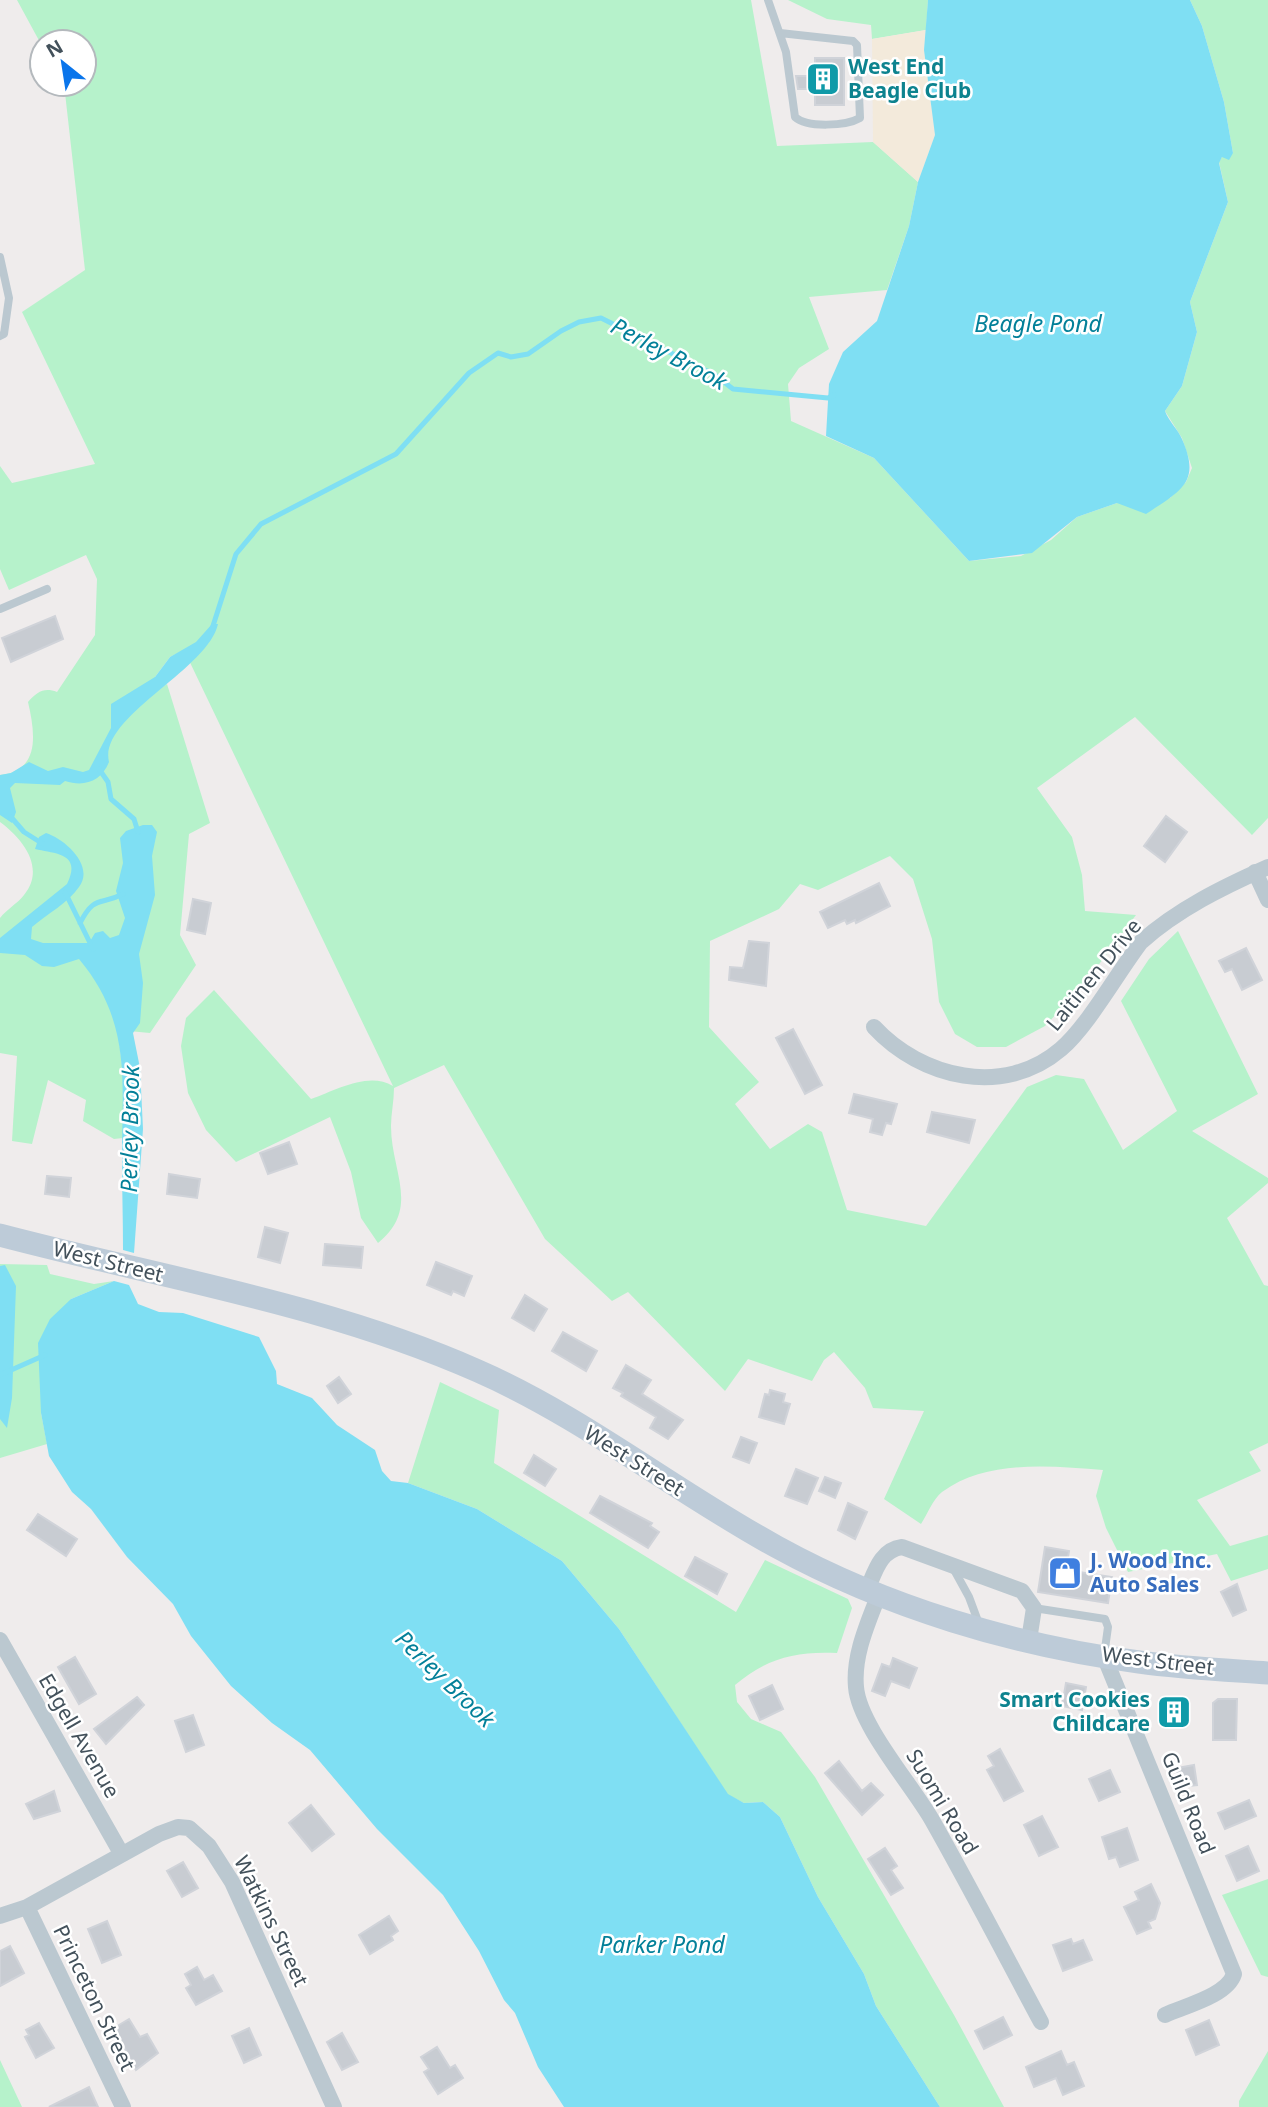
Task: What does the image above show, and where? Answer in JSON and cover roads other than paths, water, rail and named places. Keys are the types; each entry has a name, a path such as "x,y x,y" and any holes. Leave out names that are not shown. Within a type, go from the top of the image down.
{"main road":[{"name":"West Street","path":"0,1235 378,1331 450,1359 522,1392 778,1548 873,1592 979,1627 1104,1656 1138,1662 1268,1673"}],"street":[{"path":"1261,870 1268,900"},
{"name":"Laitinen Drive","path":"874,1027 891,1046 933,1068 959,1076 988,1078 1016,1073 1043,1062 1062,1048 1141,942 1157,928 1174,915 1261,870"},
{"name":"Suomi Road","path":"951,1565 898,1547 882,1557 858,1660 856,1688 859,1701 878,1739 932,1820 1041,2022"},
{"path":"951,1565 1022,1591 1034,1608 1029,1640"},
{"name":"Edgell Avenue","path":"0,1640 121,1853"},
{"name":"Guild Road","path":"1104,1656 1234,1974 1226,1986 1165,2015"},
{"name":"Watkins Street","path":"0,1916 27,1907 121,1853 178,1827 195,1831 209,1846 241,1900 334,2107"},
{"name":"Princeton Street","path":"27,1907 123,2107"}],"lane":[{"path":"768,0 786,52 794,117 805,123 849,122 859,118 857,45 853,41 780,33"},
{"path":"0,257 9,298 4,334 0,336"},
{"path":"0,609 47,589"},
{"path":"951,1565 969,1597 979,1627"},
{"path":"1034,1608 1105,1619 1108,1627 1104,1656"}],"water":[{"name":"Beagle Pond","path":"928,0 1190,0 1202,26 1224,102 1233,153 1229,160 1222,157 1219,163 1228,202 1190,302 1197,332 1182,386 1165,411 1180,435 1187,454 1189,465 1185,484 1146,514 1117,503 1077,517 1032,553 969,561 874,458 826,436 829,384 843,352 877,321 909,226 918,182 935,135 924,50"},
{"path":"212,624 218,624 210,641 195,659 120,728 110,745 106,769 97,778 85,783 65,781 60,785 15,783 10,788 16,812 12,823 0,815 0,775 11,773 29,762 48,771 63,767 83,772 89,770 111,728 111,704 155,677 170,657 196,642"},
{"path":"152,825 157,832 152,856 155,895 139,954 143,983 140,1023 133,1033 140,1068 143,1129 134,1253 123,1250 122,1078 116,1030 108,1006 79,959 54,967 42,966 25,955 0,953 0,938 67,884 71,874 69,861 58,854 35,849 39,837 46,833 54,836 76,854 81,862 83,879 69,898 32,927 31,939 43,943 89,943 95,933 103,931 110,938 119,935 125,918 116,891 123,863 120,838 126,831"},
{"path":"5,1265 16,1286 12,1398 7,1428 0,1419 0,1266"},
{"name":"Parker Pond","path":"114,1281 129,1285 138,1304 159,1312 183,1313 259,1337 276,1371 277,1384 312,1398 337,1425 375,1450 382,1471 391,1481 408,1483 477,1509 562,1561 619,1629 728,1794 744,1803 763,1802 780,1817 818,1897 864,1974 876,2006 940,2107 564,2107 538,2067 515,2013 504,2000 479,1951 443,1895 377,1829 310,1750 272,1723 231,1686 191,1636 173,1604 127,1557 91,1509 72,1492 49,1456 41,1413 38,1343 50,1319 71,1299"}],"waterway":[{"name":"Perley Brook","path":"212,629 236,554 261,524 396,454 469,373 498,353 511,357 528,354 579,322 601,318 715,375 733,389 828,398 834,395"},
{"path":"99,769 108,782 111,799 134,819 138,832"},
{"name":"Perley Brook","path":"11,817 24,832 43,844"},
{"path":"65,892 93,949"},
{"path":"80,923 94,904 123,894"},
{"path":"0,1375 45,1355"}],"place":[{"name":"West End Beagle Club","path":"823,79"},
{"name":"J. Wood Inc. Auto Sales","path":"1065,1573"},
{"name":"Smart Cookies Childcare","path":"1174,1712"}]}
